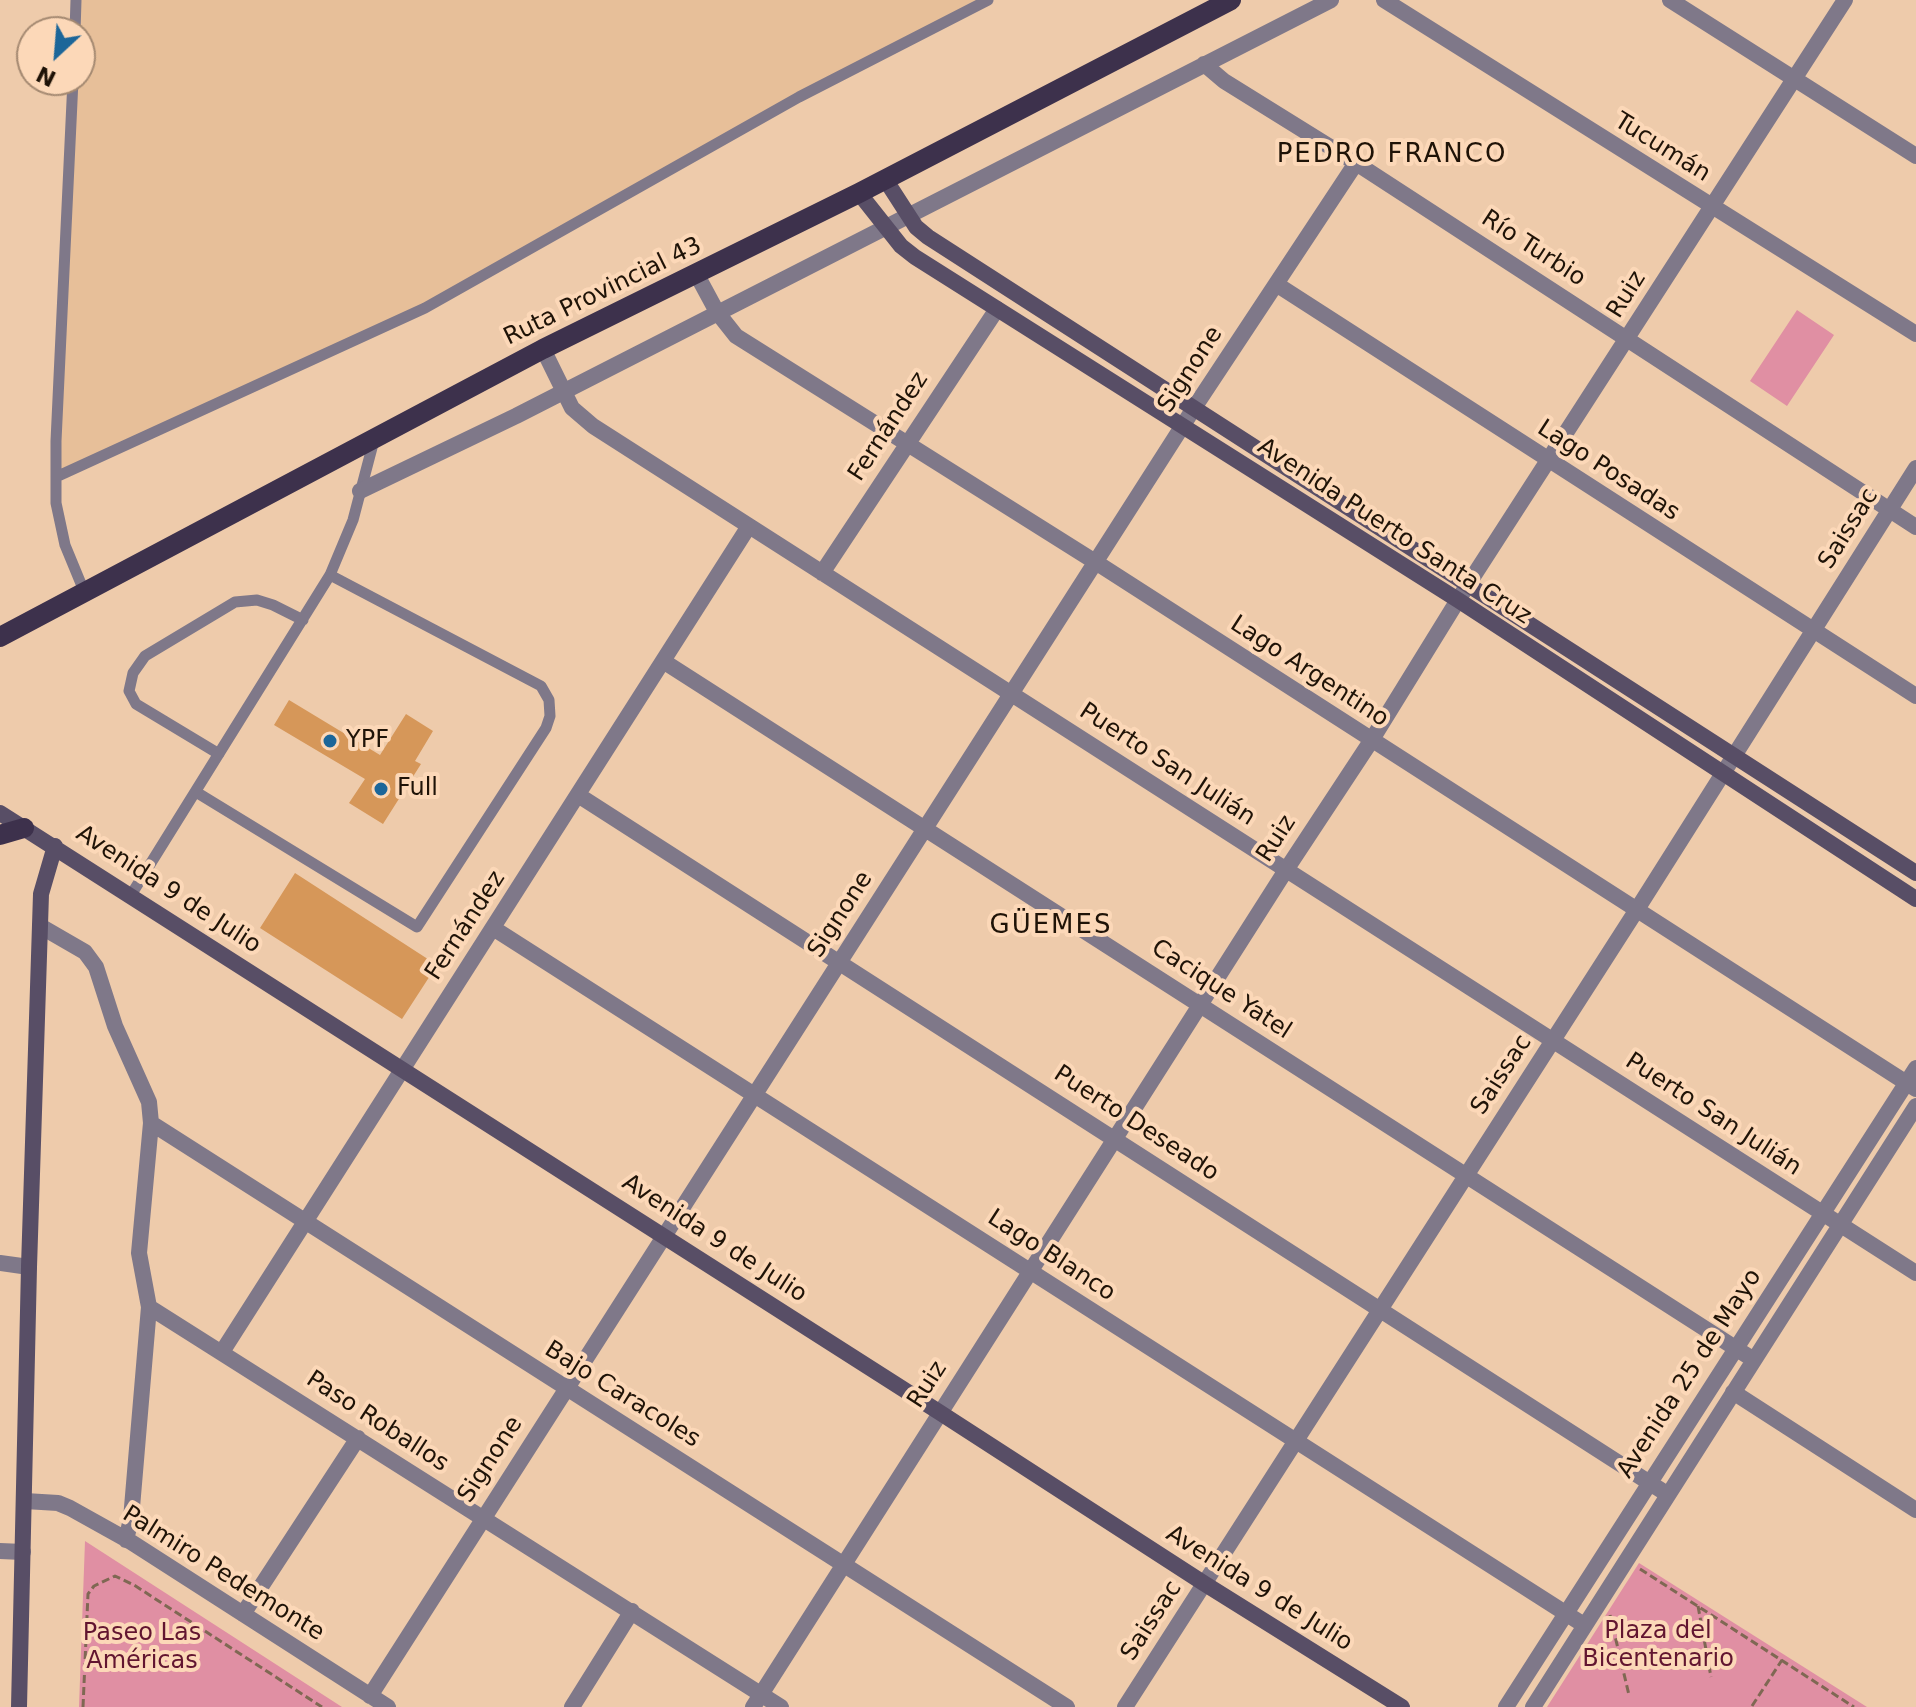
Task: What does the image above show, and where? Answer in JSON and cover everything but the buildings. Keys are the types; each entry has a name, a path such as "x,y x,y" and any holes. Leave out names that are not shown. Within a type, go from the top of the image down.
{"main road":[{"name":"Ruta Provincial 43","path":"0,637 30,618 543,349 859,193 1231,0"},
{"path":"0,626 30,618"},
{"path":"0,835 24,828"}],"street":[{"path":"360,491 516,416 1331,0"},
{"name":"Tucumán","path":"1384,0 1916,334"},
{"path":"1670,0 1916,156"},
{"name":"Ruiz","path":"757,1701 1458,600 1845,0"},
{"name":"Río Turbio","path":"1204,64 1224,81 1356,163 1916,527"},
{"name":"Signone","path":"370,1696 1194,408 1356,163"},
{"name":"Avenida Puerto Santa Cruz","path":"885,179 916,227 928,237 1916,873"},
{"name":"Avenida Puerto Santa Cruz","path":"859,193 901,246 915,257 1458,600 1916,899"},
{"name":"Lago Argentino","path":"697,275 717,312 736,336 1097,563 1636,911 1913,1080"},
{"name":"Lago Posadas","path":"1276,284 1916,696"},
{"name":"Fernández","path":"822,573 997,309"},
{"name":"Puerto San Julián","path":"543,349 572,408 593,426 1916,1273"},
{"name":"Saissac","path":"1125,1707 1916,468"},
{"name":"Fernández","path":"222,1352 749,526"},
{"name":"Cacique Yatel","path":"663,661 1754,1360"},
{"name":"Puerto Deseado","path":"578,795 1667,1494"},
{"name":"Avenida 9 de Julio","path":"0,813 1402,1707"},
{"path":"19,1707 41,894 55,846"},
{"path":"40,926 85,952 96,967 115,1026 145,1088 151,1123 139,1253 149,1307 131,1519 126,1540"},
{"name":"Lago Blanco","path":"493,928 1584,1625"},
{"name":"Avenida 25 de Mayo","path":"1506,1707 1822,1213 1913,1080"},
{"name":"Avenida 25 de Mayo","path":"1533,1707 1916,1106"},
{"name":"Bajo Caracoles","path":"151,1123 1067,1707"},
{"path":"0,1263 29,1267"},
{"name":"Paso Roballos","path":"149,1307 632,1611 757,1701 781,1707"},
{"path":"1733,1392 1916,1510"},
{"path":"243,1614 358,1438"},
{"name":"Palmiro Pedemonte","path":"25,1501 58,1503 70,1508 126,1540 388,1707"},
{"path":"0,1551 23,1552"},
{"path":"572,1707 632,1611"}],"lane":[{"path":"56,477 425,308 799,97 988,0"},
{"path":"72,96 56,441 56,503 65,545 84,591"},
{"path":"131,895 330,575 353,520 375,438"},
{"path":"196,792 417,927 546,728 550,716 549,700 541,686 330,575"},
{"path":"219,754 136,704 129,691 133,673 145,656 235,602 257,600 303,620"}],"path":[{"path":"1633,1580 1640,1568 1854,1707"},
{"path":"83,1707 88,1594 94,1586 115,1576 134,1585 322,1707"},
{"path":"1698,1606 1711,1677"},
{"path":"1602,1628 1610,1615 1629,1695"},
{"path":"1752,1706 1782,1660"}],"shaded area":[{"path":"77,0 988,0 799,97 425,308 56,477 72,96 96,96 96,16 78,16"}],"green space":[{"path":"1797,310 1834,335 1787,406 1750,381"},
{"name":"Paseo Las Américas","path":"85,1541 342,1707 79,1707"},
{"name":"Plaza del Bicentenario","path":"1639,1563 1867,1707 1547,1707"}],"place":[{"name":"YPF","path":"330,741"},
{"name":"Full","path":"381,789"}],"district":[{"name":"PEDRO FRANCO","path":"1392,155"},
{"name":"GÜEMES","path":"1051,926"}]}
